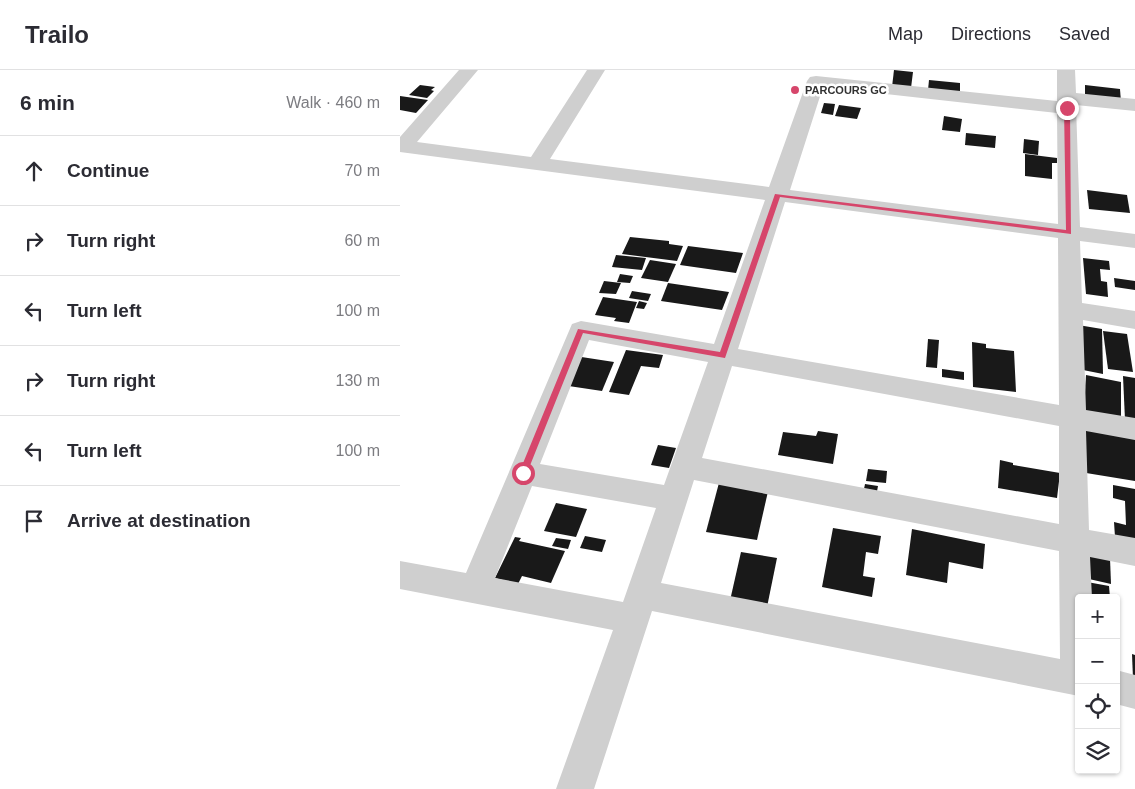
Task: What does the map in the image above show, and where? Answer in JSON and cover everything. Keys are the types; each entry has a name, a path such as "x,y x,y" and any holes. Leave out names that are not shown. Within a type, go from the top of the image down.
{"street":[{"path":"401,147 468,70"},
{"path":"537,164 596,70"},
{"path":"1066,70 1077,639"},
{"path":"575,789 816,81 829,76 922,85 1067,103 1135,105"},
{"path":"401,147 1135,241"},
{"path":"1070,310 1135,320"},
{"path":"476,589 581,330 1135,429"},
{"path":"685,467 1135,552"},
{"path":"523,473 674,499"},
{"path":"400,575 476,589 637,607 1075,679"},
{"path":"1120,689 1135,692"}],"building":[{"path":"894,70 913,72 911,88 892,87"},
{"path":"929,80 960,83 960,93 928,90"},
{"path":"420,85 435,87 431,90 434,91 427,98 409,95"},
{"path":"1085,85 1120,89 1121,102 1085,98"},
{"path":"400,96 428,100 416,113 400,110"},
{"path":"824,103 835,104 833,115 821,113"},
{"path":"839,105 861,108 857,119 835,116"},
{"path":"944,116 962,119 960,132 942,130"},
{"path":"966,133 996,136 995,148 965,145"},
{"path":"1024,139 1039,141 1038,155 1023,153"},
{"path":"1025,154 1057,158 1057,163 1052,163 1052,179 1025,176"},
{"path":"1087,190 1127,195 1130,213 1089,209"},
{"path":"630,237 669,241 669,244 683,246 677,261 622,254"},
{"path":"688,246 743,253 736,273 680,265"},
{"path":"616,255 646,258 642,270 612,267"},
{"path":"1083,258 1109,261 1110,270 1100,269 1101,281 1107,282 1108,297 1086,294"},
{"path":"650,260 676,264 668,282 641,278"},
{"path":"620,274 633,276 630,283 617,282"},
{"path":"1114,278 1135,281 1135,290 1115,287"},
{"path":"604,281 621,283 616,294 599,293"},
{"path":"668,283 729,292 722,310 661,301"},
{"path":"632,291 651,294 648,301 629,298"},
{"path":"603,297 637,302 629,323 614,321 616,318 595,315"},
{"path":"639,301 647,303 644,309 636,308"},
{"path":"1078,325 1102,329 1103,374 1078,369"},
{"path":"1103,331 1127,334 1133,372 1108,369"},
{"path":"928,339 939,340 937,368 926,367"},
{"path":"972,342 986,344 986,348 1014,351 1016,392 973,387"},
{"path":"626,350 663,355 659,368 641,366 629,395 609,392"},
{"path":"575,356 614,362 602,391 562,385"},
{"path":"942,369 964,372 964,380 942,377"},
{"path":"1086,375 1121,382 1121,419 1084,412"},
{"path":"1123,376 1135,378 1135,422 1125,420"},
{"path":"1080,426 1135,436 1135,481 1080,472"},
{"path":"818,431 838,434 833,464 778,455 783,432 816,436"},
{"path":"658,445 676,448 669,468 651,465"},
{"path":"1000,460 1013,463 1013,465 1060,473 1057,498 998,488"},
{"path":"868,469 887,471 886,483 866,481"},
{"path":"720,479 769,487 757,540 706,532"},
{"path":"865,484 878,486 876,497 863,494"},
{"path":"1113,485 1135,489 1135,541 1115,537 1114,522 1126,525 1125,501 1113,498"},
{"path":"556,503 587,509 576,537 544,531"},
{"path":"833,528 881,536 878,554 866,552 863,576 875,578 872,597 822,587"},
{"path":"912,529 985,544 983,569 949,562 947,583 906,575"},
{"path":"585,536 606,540 602,552 580,548"},
{"path":"515,537 521,538 519,541 565,551 551,583 522,576 518,584 495,578"},
{"path":"556,538 571,540 568,549 552,546"},
{"path":"741,552 777,558 766,612 729,605"},
{"path":"1088,554 1110,558 1111,584 1089,579"},
{"path":"1087,582 1109,586 1110,594 1088,594"},
{"path":"1132,654 1135,655 1135,680 1133,679"}],"place":[{"name":"PARCOURS GC","path":"795,90"}],"route":[{"path":"523,473 581,330 722,356 777,195 1069,233 1067,108"}]}
